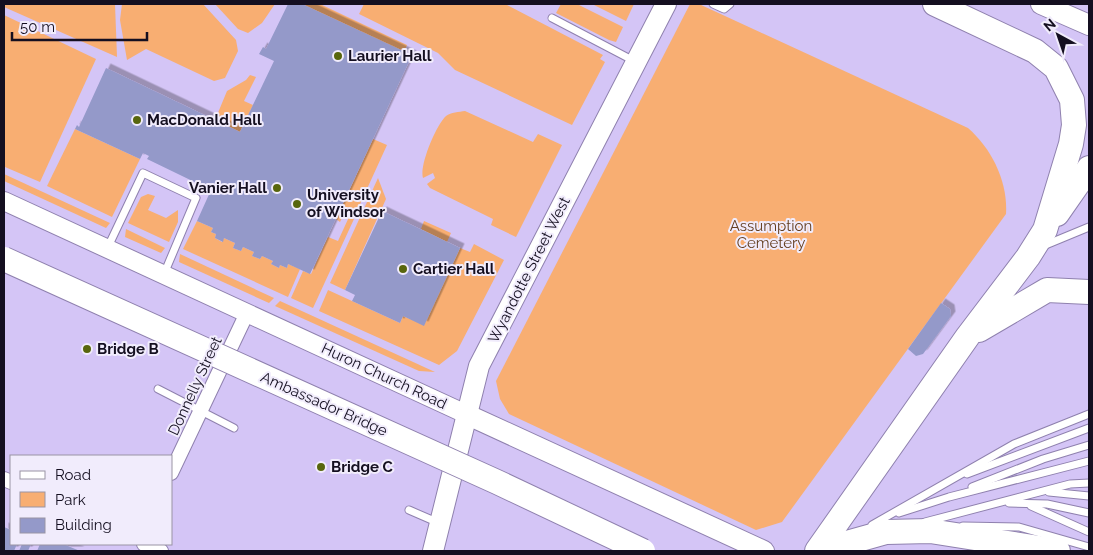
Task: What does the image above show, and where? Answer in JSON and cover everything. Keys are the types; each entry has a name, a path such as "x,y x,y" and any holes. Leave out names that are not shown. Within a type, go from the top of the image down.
{"highway":[{"path":"935,4 1035,51 1056,68 1068,88 1072,100 1074,125 1045,230"},
{"path":"818,551 968,336 1028,257 1089,168"},
{"name":"Ambassador Bridge","path":"4,259 497,482 643,551"},
{"path":"968,336 1047,290 1089,292"},
{"path":"818,551 887,525 1058,551"}],"main road":[{"name":"Wyandotte Street West","path":"433,551 479,366 666,4"},
{"path":"1041,4 1089,24"},
{"name":"Huron Church Road","path":"468,415 764,551"}],"street":[{"name":"Huron Church Road","path":"4,201 468,415"},
{"name":"Donnelly Street","path":"172,471 247,313"},
{"path":"146,545 161,551"}],"lane":[{"path":"713,4 724,9 730,4"},
{"path":"552,18 636,62"},
{"path":"107,249 143,173 196,198 164,275"},
{"path":"1028,257 1041,247 1089,227"},
{"path":"158,390 234,428"},
{"path":"887,525 943,483 1014,444 1089,414"},
{"path":"943,483 1089,428"},
{"path":"887,525 948,497 1043,459 1089,445"},
{"path":"948,497 1089,461"},
{"path":"1067,467 1089,466"},
{"path":"887,525 992,505 1070,484 1089,483"},
{"path":"1036,493 1053,492 1089,496"},
{"path":"992,505 1013,503 1047,504 1089,513"},
{"path":"1013,503 1037,508 1089,532"},
{"path":"409,510 441,524"},
{"path":"930,531 967,526 1019,528 1089,547"},
{"path":"966,536 1008,551"},
{"path":"827,551 849,550"}],"green space":[{"path":"4,4 115,4 117,57 4,7"},
{"path":"122,4 203,4 236,40 238,51 225,78 214,81 146,49 127,60 120,20"},
{"path":"215,4 275,4 262,23 248,33 238,29"},
{"path":"302,4 320,4 407,45 404,52"},
{"path":"364,4 505,4 603,55 600,59 605,62 572,125 455,70 438,53 359,14"},
{"path":"561,4 577,4 623,27 616,42 556,13"},
{"path":"592,4 634,4 626,21"},
{"name":"Assumption Cemetery","path":"690,4 699,4 968,128 977,136 997,167 1006,202 1006,214 782,522 756,530 509,414 500,399 496,381"},
{"path":"4,15 96,59 40,182 5,167"},
{"path":"250,75 256,77 244,101 253,105 240,132 215,120 227,91 246,80"},
{"path":"465,111 533,142 538,134 562,145 516,237 491,225 493,219 430,188 427,184 435,178 433,173 423,178 422,172 426,155 433,136 442,121 450,114"},
{"path":"75,129 140,159 112,217 47,186"},
{"path":"373,139 387,145 356,213 346,209 340,222 336,219"},
{"path":"4,174 110,223 106,228 4,181"},
{"path":"378,178 386,199 345,290 330,283"},
{"path":"148,194 155,196 148,210 166,218 178,210 178,222 169,242 128,223 141,197"},
{"path":"349,217 354,219 313,308 291,298 303,271 311,274 328,237 338,241"},
{"path":"197,221 213,228 211,232 216,234 215,238 222,242 224,238 235,243 233,248 241,251 243,247 254,252 252,256 260,259 262,256 273,261 271,264 279,268 280,265 287,268 288,264 300,269 288,297 183,249"},
{"path":"424,221 451,233 447,242 421,229"},
{"path":"126,229 165,248 161,253 125,237"},
{"path":"474,244 504,260 457,351 439,365 319,311 328,290 400,323 403,316 424,325 460,248 470,252"},
{"path":"180,254 274,298 269,303 179,262"},
{"path":"280,301 435,372 419,371 275,306"}],"building":[{"path":"288,4 302,4 412,55 310,274 288,264 287,268 280,265 279,268 271,264 273,261 262,256 260,259 252,256 254,252 243,247 241,251 233,248 235,243 224,238 223,242 215,238 216,234 211,232 213,228 197,221 211,190 147,159 149,156 143,153 140,159 75,129 77,125 79,127 106,68 240,132 274,61 259,54 263,47 266,49"},
{"name":"Cartier Hall","path":"382,211 460,248 424,326 403,316 400,323 352,301 355,295 345,290"},
{"path":"941,303 950,309 951,316 923,354 916,356 908,349"},
{"path":"4,527 10,530 10,545 17,545 14,551 4,551"},
{"path":"22,545 31,545 28,551 19,551"},
{"path":"40,545 65,545 80,551 37,551"}],"place":[{"name":"Laurier Hall","path":"338,56"},
{"name":"MacDonald Hall","path":"137,120"},
{"name":"Vanier Hall","path":"277,188"},
{"name":"University of Windsor","path":"297,204"},
{"name":"Cartier Hall","path":"403,269"},
{"name":"Bridge B","path":"87,349"},
{"name":"Bridge C","path":"321,467"}]}
